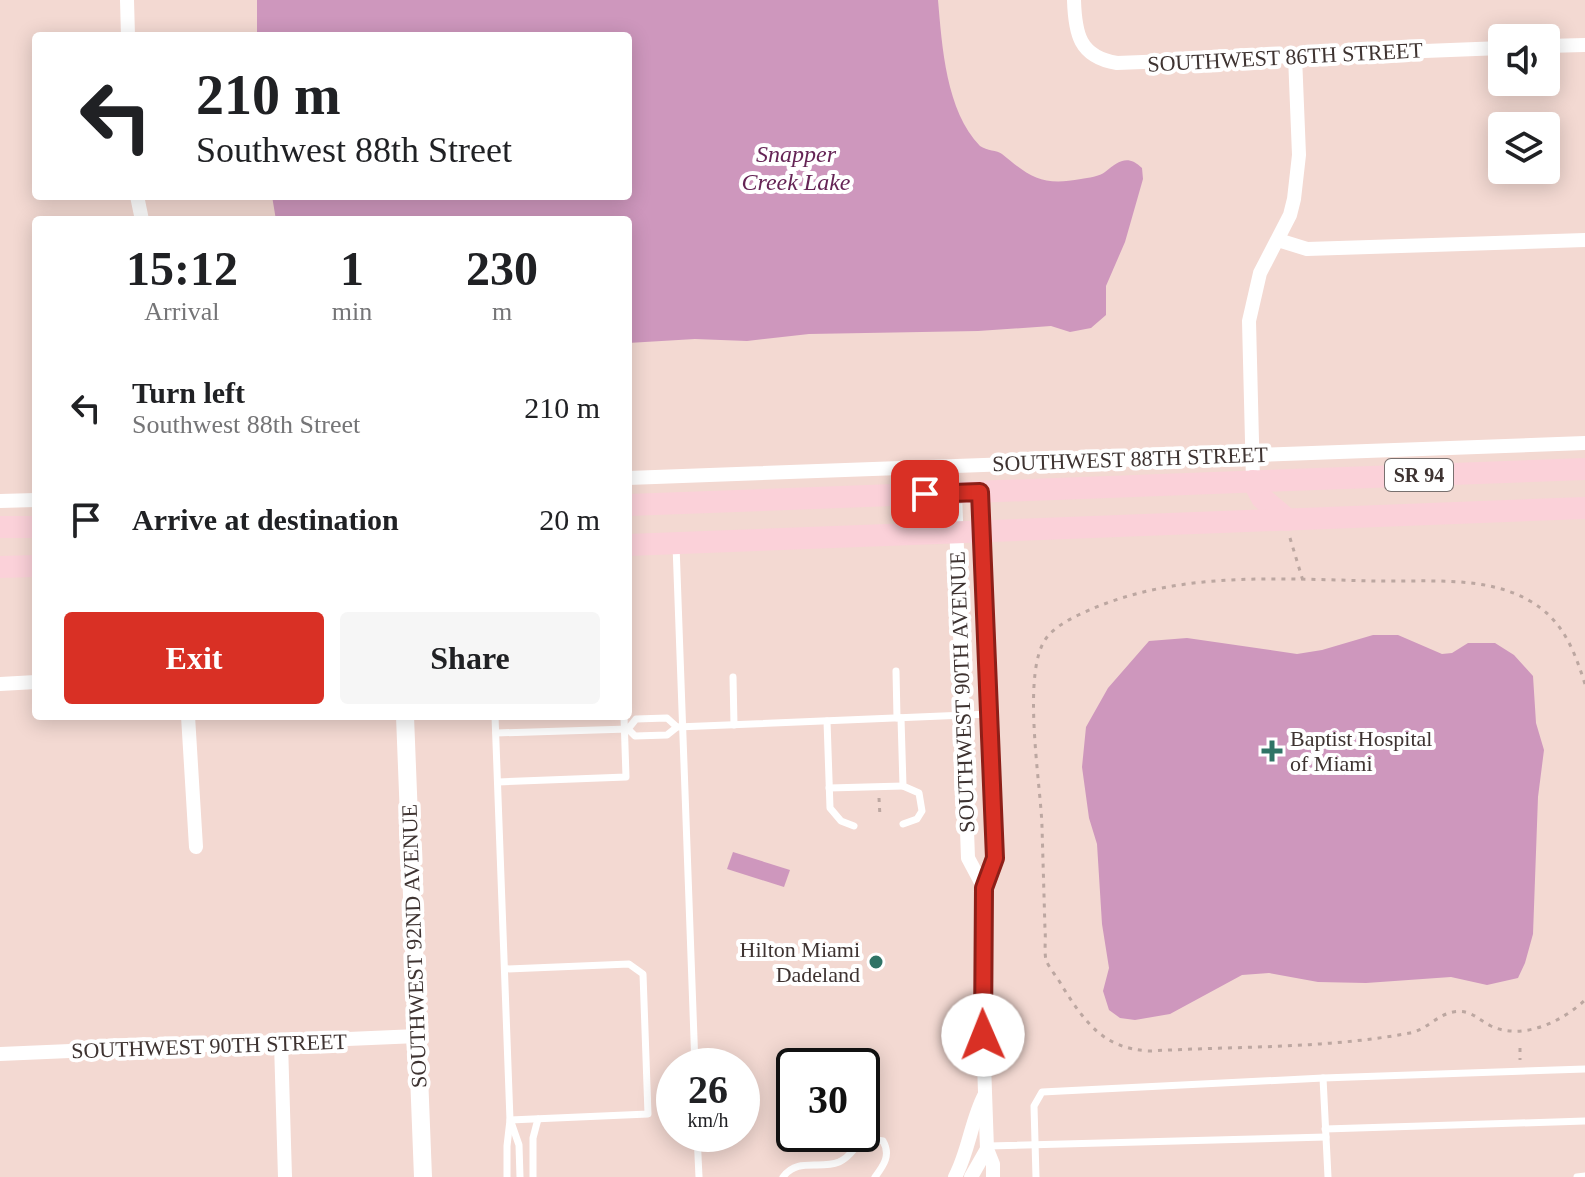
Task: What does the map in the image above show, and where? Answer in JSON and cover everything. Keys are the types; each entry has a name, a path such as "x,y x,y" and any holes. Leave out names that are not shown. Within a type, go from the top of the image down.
{"main road":[{"name":"SOUTHWEST 88TH STREET","path":"632,505 1585,469"},
{"path":"1253,481 1289,528"},
{"name":"SR 94","path":"632,545 982,531 1289,528 1585,508"},
{"path":"0,527 32,527"},
{"path":"0,567 32,566"}],"street":[{"path":"127,0 128,32"},
{"name":"SOUTHWEST 86TH STREET","path":"1074,0 1078,37 1099,58 1117,63 1488,49"},
{"path":"1560,46 1585,45"},
{"path":"1253,481 1249,321 1260,273 1293,206 1298,170 1295,56"},
{"path":"1278,240 1307,249 1585,240"},
{"name":"SOUTHWEST 88TH STREET","path":"632,478 1585,443"},
{"name":"SOUTHWEST 90TH AVENUE","path":"980,492 995,858 984,888 986,1093 988,1148 993,1177"},
{"name":"SOUTHWEST 90TH AVENUE","path":"955,493 968,858 984,888"},
{"path":"0,501 32,500"},
{"path":"0,684 32,682"},
{"path":"188,720 196,847"},
{"name":"SOUTHWEST 92ND AVENUE","path":"405,720 423,1177"},
{"name":"SOUTHWEST 90TH STREET","path":"0,1054 418,1036"},
{"path":"281,1043 285,1177"},
{"name":"SOUTHWEST 90TH AVENUE","path":"955,1177 974,1114 986,1093"},
{"path":"971,1177 988,1148"}],"lane":[{"path":"676,543 680,727 694,1048"},
{"path":"896,671 903,786"},
{"path":"733,677 734,725"},
{"path":"496,733 626,729 635,736 664,735 680,727 990,714"},
{"path":"626,729 636,719 667,718 680,727"},
{"path":"495,720 510,1120 507,1177"},
{"path":"498,782 626,777 625,720"},
{"path":"827,721 830,808 834,816 854,826"},
{"path":"829,788 903,786 919,793 922,811 917,819 903,824"},
{"path":"505,969 629,964 643,974 648,1114 510,1120"},
{"path":"1036,1177 1034,1106 1042,1092 1585,1069"},
{"path":"1323,1078 1328,1177"},
{"path":"533,1177 532,1145 538,1119"},
{"path":"510,1120 519,1145 520,1177"},
{"path":"988,1148 1585,1121"},
{"path":"783,1177 801,1165 839,1162 861,1141 871,1138 883,1141 887,1148 887,1158 875,1177"},
{"path":"698,1152 699,1177"},
{"path":"1577,1177 1585,1176"}],"path":[{"path":"1289,528 1303,581"},
{"path":"1585,684 1561,626 1537,605 1515,594 1470,584 1209,581 1141,592 1075,617 1049,634 1037,658 1033,737 1042,806 1046,960 1082,1016 1100,1034 1131,1050 1232,1049 1368,1040 1414,1032 1458,1011 1475,1014 1499,1029 1535,1027 1559,1021 1585,1000"},
{"path":"879,795 880,817"}],"water":[{"name":"Snapper Creek Lake","path":"257,0 938,0 944,57 953,97 969,132 980,146 1000,153 1021,169 1047,180 1094,177 1128,160 1142,168 1143,179 1125,242 1106,286 1106,315 1091,328 1070,332 1051,326 978,331 809,334 747,341 695,339 632,343 632,216 275,216 273,200 632,200 632,32 257,32"},
{"path":"1373,635 1398,635 1442,654 1452,653 1468,643 1495,643 1514,655 1533,676 1536,723 1544,750 1538,797 1533,934 1518,978 1487,985 1451,977 1366,983 1318,982 1269,973 1242,975 1170,1014 1135,1020 1120,1018 1109,1010 1103,991 1109,968 1102,924 1097,844 1089,818 1082,767 1086,727 1108,688 1149,641 1187,638 1297,654"},
{"path":"733,852 790,870 784,887 727,869"}],"place":[{"name":"Baptist Hospital of Miami","path":"1272,751"},
{"name":"Hilton Miami Dadeland","path":"876,962"}],"route":[{"path":"925,494 980,492 995,858 984,888 983,1035"}]}
